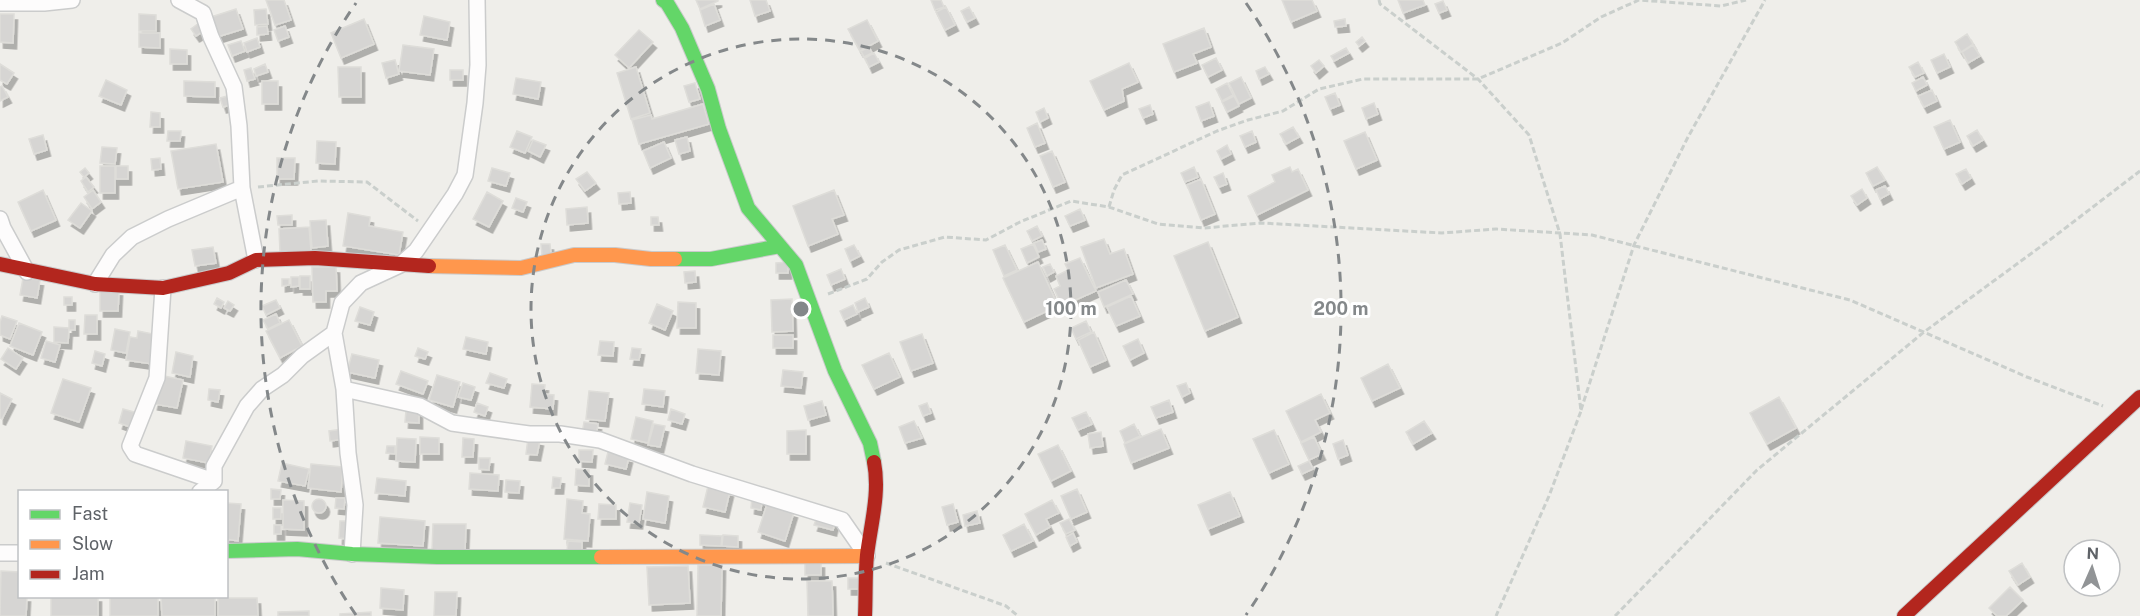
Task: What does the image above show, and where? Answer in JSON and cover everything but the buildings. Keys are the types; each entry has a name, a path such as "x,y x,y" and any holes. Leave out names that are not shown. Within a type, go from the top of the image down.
{"street":[{"path":"0,3 44,3 72,0"},
{"path":"179,0 203,13 211,37 234,87 239,126 242,188 256,260"},
{"path":"352,554 355,505 348,453 344,389 334,333 342,303 361,283 400,265 416,251 465,175 477,74 477,0"},
{"path":"663,0 682,28 708,89 719,129 748,208 796,265 835,371 870,443 877,477 867,556 865,616"},
{"path":"95,284 113,255 132,237 242,188"},
{"path":"0,219 27,272"},
{"path":"0,265 95,284 163,288 229,273 256,260 315,258 400,265 521,268 574,255 711,259 780,246"},
{"path":"163,288 157,378 130,446 135,453 214,481"},
{"path":"214,481 214,466 247,406 262,389 334,333"},
{"path":"344,389 420,406 452,423 529,434 600,440 692,474 842,520 867,556"},
{"path":"1904,616 2140,396"},
{"path":"203,490 214,481"},
{"path":"228,551 297,549 352,554 472,557 867,556"},
{"path":"0,553 18,553"}],"path":[{"path":"1379,0 1380,4 1478,79 1529,135 1560,234 1581,411"},
{"path":"1109,207 1122,175 1217,131 1283,111 1319,89 1363,79 1478,79 1562,43 1601,16 1639,0 1721,6 1746,0"},
{"path":"1496,616 1549,496 1581,411 1634,245 1688,137 1765,0"},
{"path":"1615,616 1757,470 1924,332 2140,171"},
{"path":"242,188 318,182 368,182 431,231"},
{"path":"809,301 867,279 882,262 899,250 945,237 986,240 1020,222 1071,201 1109,207 1158,224 1204,228 1261,224 1442,233 1496,229 1592,235 1850,300 2027,377 2123,413"},
{"path":"867,556 1006,606 1018,616"}],"traffic: fast":[{"path":"663,0 682,28 708,89 719,129 748,208 796,265 835,371 870,443 874,462"},
{"path":"675,259 711,259 780,246"},
{"path":"228,551 297,549 352,554 437,557 601,557"}],"traffic: slow":[{"path":"429,266 521,268 574,255 675,259"},
{"path":"601,557 867,556"}],"traffic: jam":[{"path":"0,264 95,284 163,288 229,273 256,260 315,258 429,266"},
{"path":"1904,616 2140,397"},
{"path":"865,616 867,555 876,485 874,462"}]}
